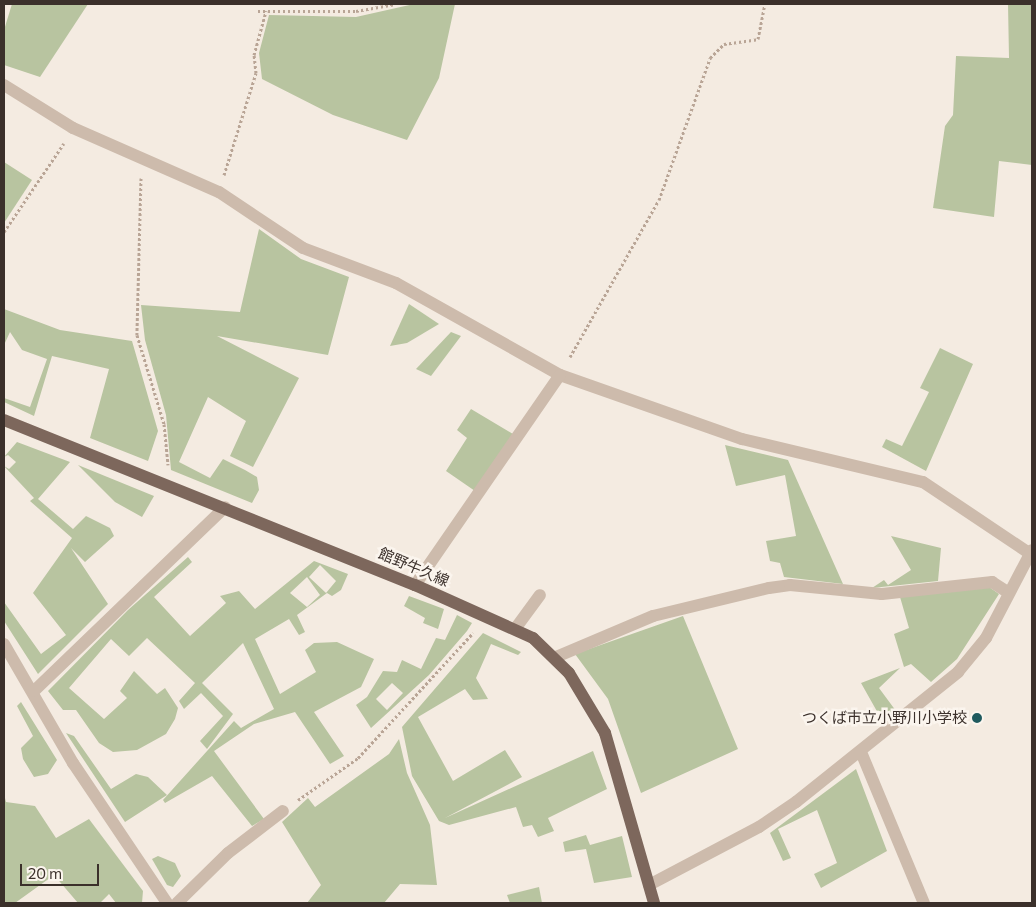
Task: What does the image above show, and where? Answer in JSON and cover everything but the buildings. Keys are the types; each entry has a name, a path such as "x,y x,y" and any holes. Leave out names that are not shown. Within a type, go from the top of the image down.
{"main road":[{"name":"館野牛久線","path":"4,420 225,507 415,585 514,630 556,658 605,733 654,903"}],"street":[{"path":"4,85 73,128 219,192 303,248 396,283 560,375 742,439 923,482 1031,552 986,638 958,672 861,752 759,827 649,885"},
{"path":"415,585 560,375"},
{"path":"34,691 225,507"},
{"path":"556,658 653,616 769,588 790,585 882,594 992,582 1009,593"},
{"path":"514,630 540,595"},
{"path":"4,644 34,691 72,763 167,903"},
{"path":"861,752 924,903"},
{"path":"177,903 228,853 283,811"}],"path":[{"path":"258,11 356,12 394,4"},
{"path":"560,375 651,217 710,58 724,44 758,38 765,4"},
{"path":"219,192 256,73 254,55 266,11"},
{"path":"4,232 73,128"},
{"path":"143,158 136,335 164,424 169,459 164,483"},
{"path":"283,811 358,758 485,616"}],"green space":[{"path":"12,4 88,4 40,77 4,65 4,30"},
{"path":"414,4 455,4 439,78 407,140 333,115 262,79 259,53 269,15 356,17"},
{"path":"1008,4 1032,4 1032,165 999,161 994,217 933,208 945,126 953,115 956,56 1009,58"},
{"path":"4,162 32,180 4,223"},
{"path":"259,229 301,259 349,277 328,355 217,336 299,378 253,467 230,456 246,421 208,397 179,462 210,478 223,459 245,470 257,477 259,490 252,503 171,470 166,415 145,340 141,305 240,312"},
{"path":"409,304 439,324 407,343 390,346"},
{"path":"4,309 60,330 132,341 158,431 148,461 90,438 109,369 52,356 34,416 4,402 4,398 30,407 47,359 22,350 10,332 4,345"},
{"path":"451,332 461,336 431,376 416,369"},
{"path":"940,348 973,364 926,471 882,447 886,439 902,446 929,392 920,388"},
{"path":"471,409 513,434 475,491 446,471 467,438 457,430"},
{"path":"17,442 70,462 38,499 73,529 86,516 110,528 114,536 85,562 71,548 108,604 38,674 4,621 4,602 41,654 66,635 33,593 72,538 30,501 34,498 4,466 9,469 16,462 8,455 4,457"},
{"path":"725,445 788,460 843,584 784,577 780,563 770,561 766,541 796,536 785,475 736,486"},
{"path":"78,465 154,496 142,517 115,502"},
{"path":"891,536 941,548 938,581 872,588 884,580 888,585 911,570"},
{"path":"188,557 192,562 154,597 190,636 226,603 220,596 239,591 255,609 314,561 348,574 341,590 332,596 327,593 297,615 305,632 299,635 289,619 255,639 280,694 316,672 305,650 314,643 337,642 374,659 361,687 314,712 344,756 330,764 295,712 254,724 214,751 264,819 252,826 212,776 165,803 163,800 234,721 241,728 274,709 243,643 202,683 233,714 207,749 200,741 223,716 201,693 184,709 179,701 195,683 147,638 129,656 111,639 69,688 104,719 127,698 120,691 134,671 157,694 165,688 178,708 175,719 166,734 137,750 113,752 99,743 76,710 63,710 48,691 128,610","holes":["320,565 336,581 326,593 309,577","307,577 320,595 307,607 290,593"]},
{"path":"989,587 999,594 957,659 931,682 911,664 904,667 894,634 909,628 900,597"},
{"path":"409,596 444,609 438,629 423,623 425,618 404,606"},
{"path":"457,615 472,623 429,675 371,728 356,705 367,697 383,671 397,672 402,660 421,669 436,638 445,640","holes":["392,683 403,693 387,710 376,699"]},
{"path":"683,616 738,749 641,793 608,699 575,654"},
{"path":"483,633 521,652 518,655 491,644 476,678 488,699 473,700 465,689 418,717 453,781 505,750 522,777 445,818 593,751 607,789 548,818 554,831 538,837 532,825 523,827 516,807 449,825 439,821 412,776 402,727"},
{"path":"900,668 879,688 896,711 883,722 861,683"},
{"path":"21,702 57,760 48,774 34,777 23,759 21,748 33,736 17,706"},
{"path":"66,733 74,736 111,789 136,774 148,777 167,795 125,822"},
{"path":"399,739 407,773 430,825 437,885 400,884 384,903 307,903 321,885 282,822 308,798 315,807 389,754"},
{"path":"856,769 887,851 821,888 814,874 837,863 817,810 778,829 791,858 783,861 770,833"},
{"path":"4,794 6,802 35,806 56,838 89,819 143,891 142,903 116,903 109,894 100,903 78,903 54,875 15,903 4,903"},
{"path":"586,835 590,845 622,836 632,877 594,883 586,849 565,852 563,842"},
{"path":"158,856 175,863 181,876 173,887 167,885 152,859"},
{"path":"539,887 542,903 510,903 507,895"}],"place":[{"name":"つくば市立小野川小学校","path":"977,718"}]}
